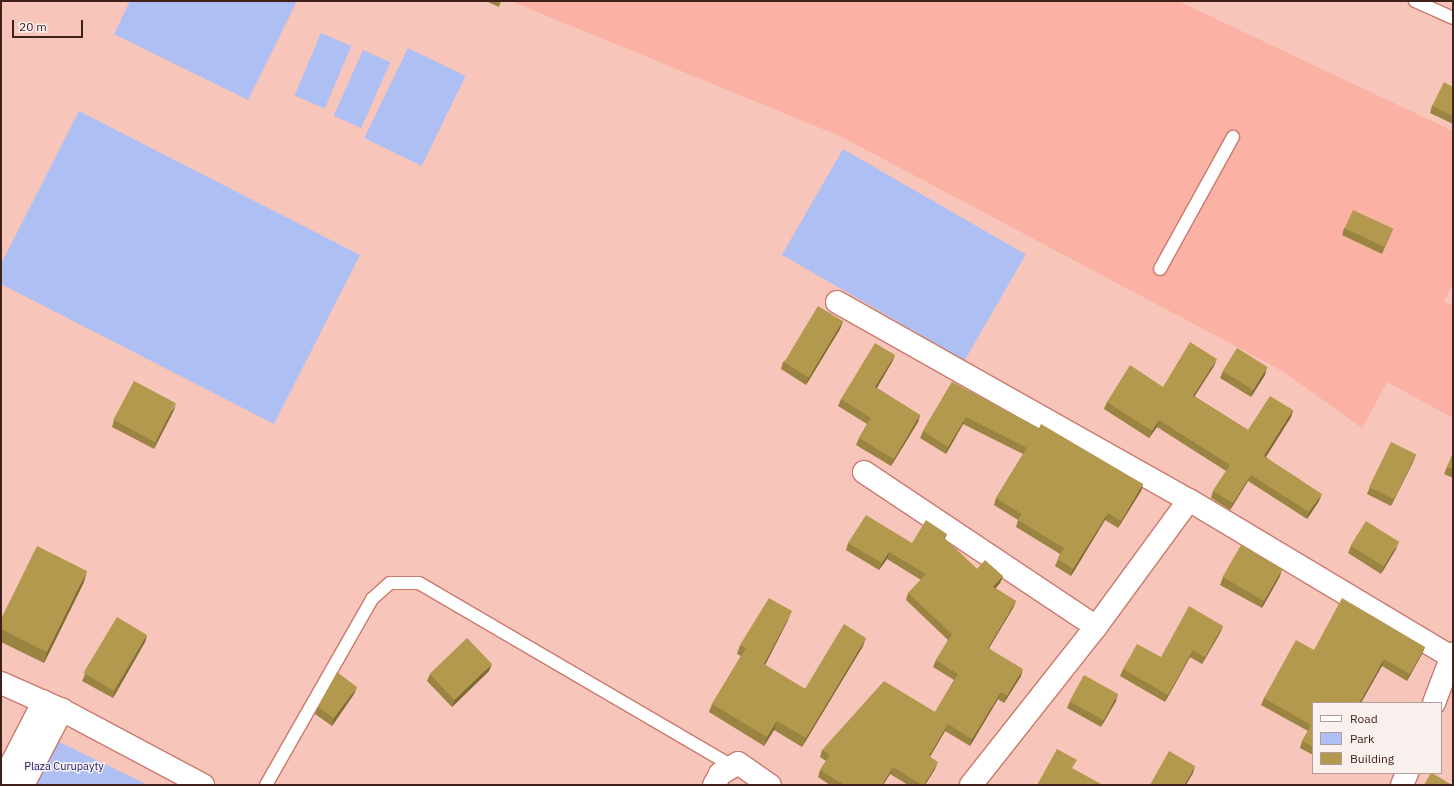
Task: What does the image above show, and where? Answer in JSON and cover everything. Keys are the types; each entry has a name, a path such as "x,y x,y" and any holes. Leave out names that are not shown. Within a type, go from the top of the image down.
{"street":[{"path":"837,302 1189,500 1452,655 1434,702"},
{"path":"864,472 1096,627"},
{"path":"971,785 1096,627 1189,500"},
{"path":"1,683 53,706 203,785"},
{"path":"1,784 53,706"},
{"path":"24,785 53,706"},
{"path":"714,785 730,765 738,764 770,785"},
{"path":"1402,785 1407,774"}],"lane":[{"path":"1415,1 1453,18"},
{"path":"1160,269 1233,137"},
{"path":"266,785 372,599 390,584 419,584 730,765"}],"shaded area":[{"path":"511,1 1178,1 1453,131 1453,283 1444,301 1453,306 1453,418 1387,382 1362,428 1284,372 842,137"}],"green space":[{"path":"130,1 297,1 248,100 114,34"},
{"path":"321,33 351,46 325,108 294,96"},
{"path":"408,48 466,76 422,166 364,138"},
{"path":"363,50 390,62 361,128 334,116"},
{"path":"79,111 360,255 274,424 1,284 1,264"},
{"path":"843,149 1026,254 965,360 782,255"},
{"name":"Plaza Curupayty","path":"55,740 148,785 30,785"}],"building":[{"path":"1444,82 1453,87 1453,116 1432,106"},
{"path":"1353,210 1393,229 1384,247 1345,228"},
{"path":"818,306 843,321 809,378 784,363"},
{"path":"1190,342 1217,359 1193,396 1248,430 1270,396 1293,410 1264,456 1322,494 1309,512 1251,475 1233,503 1213,491 1230,465 1159,420 1152,431 1107,402 1130,365 1163,387"},
{"path":"875,343 895,355 875,387 920,415 894,459 859,438 871,418 841,399"},
{"path":"1237,348 1268,367 1253,390 1223,371"},
{"path":"134,381 175,403 155,442 113,420"},
{"path":"952,382 1039,428 1041,424 1143,484 1121,521 1108,513 1073,569 1058,559 1064,548 1018,520 1022,514 996,498 1027,448 966,417 948,447 923,431"},
{"path":"1391,442 1416,454 1394,499 1369,487"},
{"path":"1453,453 1453,469 1447,467"},
{"path":"866,515 912,543 926,520 947,534 944,538 977,569 985,560 1003,576 993,587 1016,601 988,648 1023,669 1007,696 1001,692 972,739 948,724 929,756 938,762 924,785 893,767 882,785 845,785 820,770 830,755 822,750 884,681 935,712 958,674 936,660 952,634 908,593 926,574 889,552 882,563 848,543"},
{"path":"1366,521 1399,542 1384,566 1351,546"},
{"path":"1241,545 1283,569 1264,601 1222,577"},
{"path":"37,546 87,571 47,652 1,629 1,619"},
{"path":"769,598 792,611 764,664 805,689 844,624 866,638 806,738 777,721 767,737 712,704 746,648 740,645"},
{"path":"1342,598 1425,647 1410,674 1384,659 1360,702 1312,702 1312,746 1302,741 1311,725 1264,698 1296,640 1314,650"},
{"path":"1189,606 1223,626 1205,657 1193,650 1168,695 1123,669 1137,644 1161,657"},
{"path":"117,617 147,635 114,691 84,673"},
{"path":"467,638 492,664 455,700 430,674"},
{"path":"337,672 357,687 334,718 318,707"},
{"path":"1084,675 1118,694 1104,720 1069,701"},
{"path":"1057,749 1077,760 1072,768 1101,784 1037,785"},
{"path":"1169,751 1195,766 1184,785 1150,785"},
{"path":"1430,774 1434,774 1452,785 1424,785"}]}
